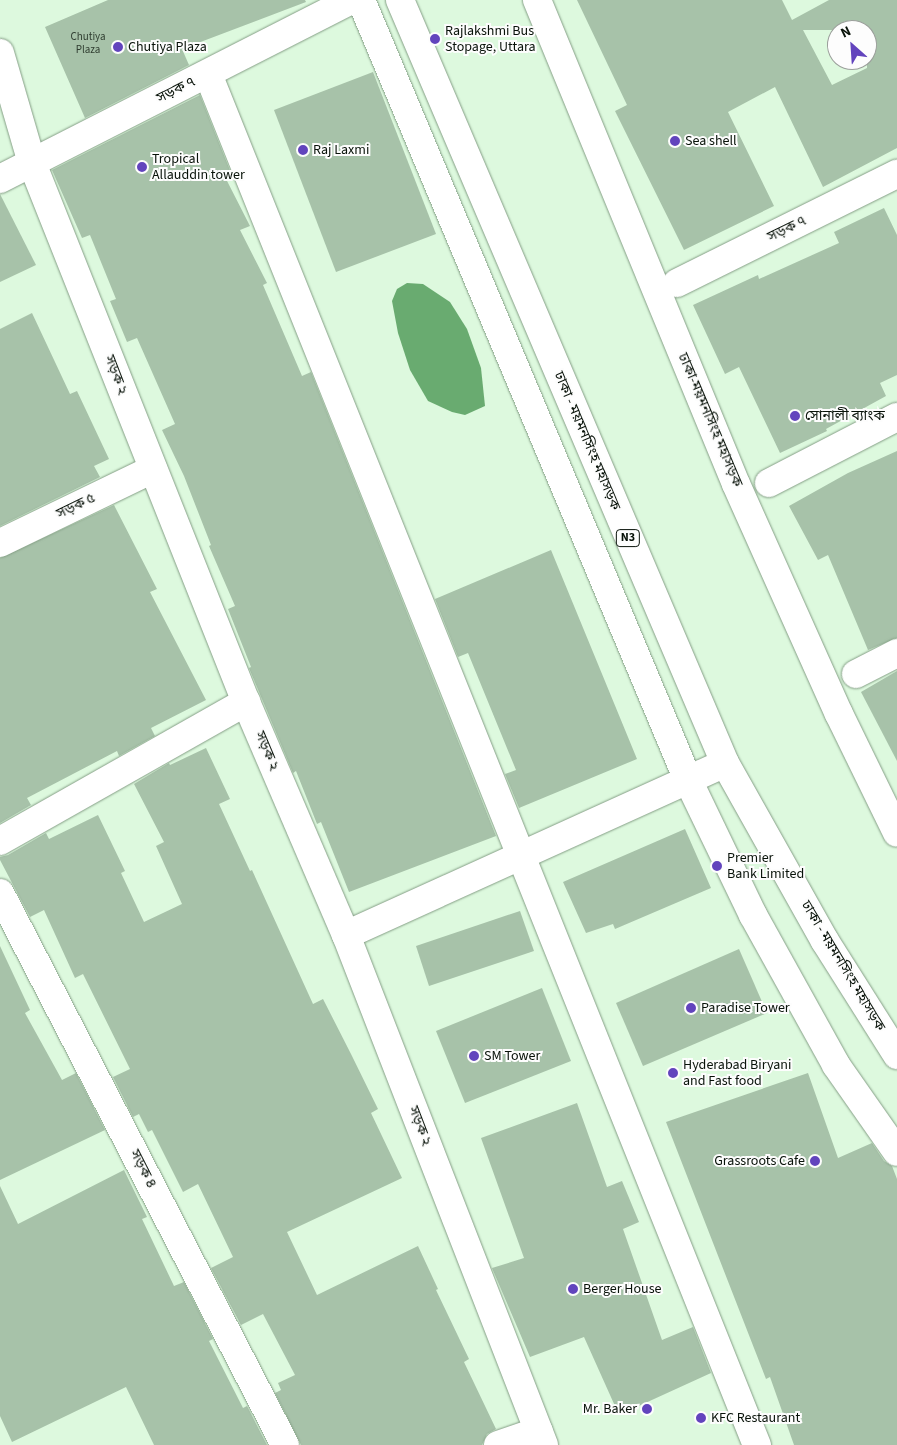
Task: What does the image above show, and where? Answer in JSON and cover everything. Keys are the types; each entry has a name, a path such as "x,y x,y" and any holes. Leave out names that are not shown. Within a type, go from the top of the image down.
{"main road":[{"name":"সড়ক ৭","path":"0,179 352,0"},
{"path":"361,0 688,780 753,915 831,1057 897,1152"},
{"name":"ঢাকা - ময়মনসিংহ মহাসড়ক","path":"400,0 725,763 825,941 897,1055"},
{"name":"ঢাকা-ময়মনসিংহ মহাসড়ক","path":"537,0 736,484 839,714 897,833"},
{"name":"সড়ক ২","path":"0,53 32,163 246,702 346,935 541,1438"},
{"path":"208,74 757,1445"},
{"name":"সড়ক ৭","path":"677,283 897,174"},
{"path":"769,484 897,417"},
{"name":"সড়ক ৫","path":"0,543 153,469"},
{"path":"856,674 897,654"},
{"path":"0,841 246,702"},
{"path":"346,935 725,763"},
{"name":"সড়ক ৪","path":"0,893 285,1445"},
{"path":"498,1445 541,1438"}],"shaded area":[{"path":"407,283 423,284 450,302 467,329 481,368 485,406 465,415 452,412 428,401 410,370 398,333 392,301 397,289"}],"building":[{"name":"Chutiya Plaza","path":"108,0 305,0 306,2 182,49 189,65 85,118 45,27"},
{"path":"577,0 782,0 792,20 829,0 897,0 897,148 823,187 775,87 728,112 774,206 684,250 615,111 627,105"},
{"path":"373,72 436,234 336,272 274,110"},
{"path":"200,95 231,173 224,175 250,226 240,230 267,283 263,285 302,376 311,372 496,836 349,892 321,822 317,824 296,771 293,773 249,668 251,667 228,609 235,606 209,546 211,545 184,476 162,430 175,424 137,338 127,342 110,301 116,299 90,235 82,238 52,170"},
{"path":"0,194 36,265 0,282"},
{"path":"884,208 897,235 897,375 880,383 886,396 826,429 827,431 780,453 739,367 725,374 693,305 758,275 759,279 839,243 834,232"},
{"path":"32,313 70,394 77,391 109,459 94,466 100,477 0,526 0,329"},
{"path":"897,451 897,638 868,650 828,555 818,560 789,506 848,473"},
{"path":"114,505 157,589 150,592 206,700 151,728 155,736 119,756 117,751 27,798 31,805 0,823 0,558"},
{"path":"551,550 637,759 519,808 505,774 516,770 468,653 458,657 435,599"},
{"path":"897,671 897,761 861,692"},
{"path":"206,748 230,799 219,804 250,871 252,870 313,1004 323,999 378,1109 371,1113 402,1178 287,1232 317,1295 418,1246 438,1289 436,1290 469,1359 464,1362 496,1429 487,1434 482,1445 301,1445 275,1393 281,1390 278,1383 295,1375 263,1314 241,1325 211,1268 233,1257 198,1184 183,1192 152,1130 148,1132 139,1114 133,1117 113,1077 130,1069 83,974 75,978 44,910 30,917 0,860 0,857 8,855 46,833 49,839 98,815 125,871 121,873 144,922 182,904 156,846 164,842 134,784 169,763 170,765"},
{"path":"685,829 711,888 615,929 613,924 586,933 563,882"},
{"path":"520,911 534,951 429,986 416,946"},
{"path":"0,946 30,1010 25,1013 62,1080 76,1073 105,1130 0,1180"},
{"name":"Paradise Tower","path":"739,949 767,1013 643,1066 616,1003"},
{"path":"542,988 571,1061 465,1103 436,1031"},
{"path":"808,1073 838,1158 872,1143 884,1161 892,1166 897,1179 897,1445 794,1445 770,1377 766,1379 666,1122"},
{"path":"577,1103 607,1187 622,1181 639,1222 623,1229 662,1340 693,1327 711,1373 619,1415 584,1337 530,1357 492,1268 524,1258 481,1138"},
{"path":"124,1170 147,1217 142,1219 174,1286 184,1282 213,1339 209,1341 243,1408 247,1406 267,1445 154,1445 126,1387 12,1442 0,1416 0,1186 18,1224"}],"place":[{"name":"Rajlakshmi Bus Stopage, Uttara","path":"435,39"},
{"name":"Chutiya Plaza","path":"118,47"},
{"name":"Sea shell","path":"675,141"},
{"name":"Raj Laxmi","path":"303,150"},
{"name":"Tropical Allauddin tower","path":"142,167"},
{"name":"সোনালী ব্যাংক","path":"795,416"},
{"name":"Premier Bank Limited","path":"717,866"},
{"name":"Paradise Tower","path":"691,1008"},
{"name":"SM Tower","path":"474,1056"},
{"name":"Hyderabad Biryani and Fast food","path":"673,1073"},
{"name":"Grassroots Cafe","path":"815,1161"},
{"name":"Berger House","path":"573,1289"},
{"name":"Mr. Baker","path":"647,1409"},
{"name":"KFC Restaurant","path":"701,1418"}]}
